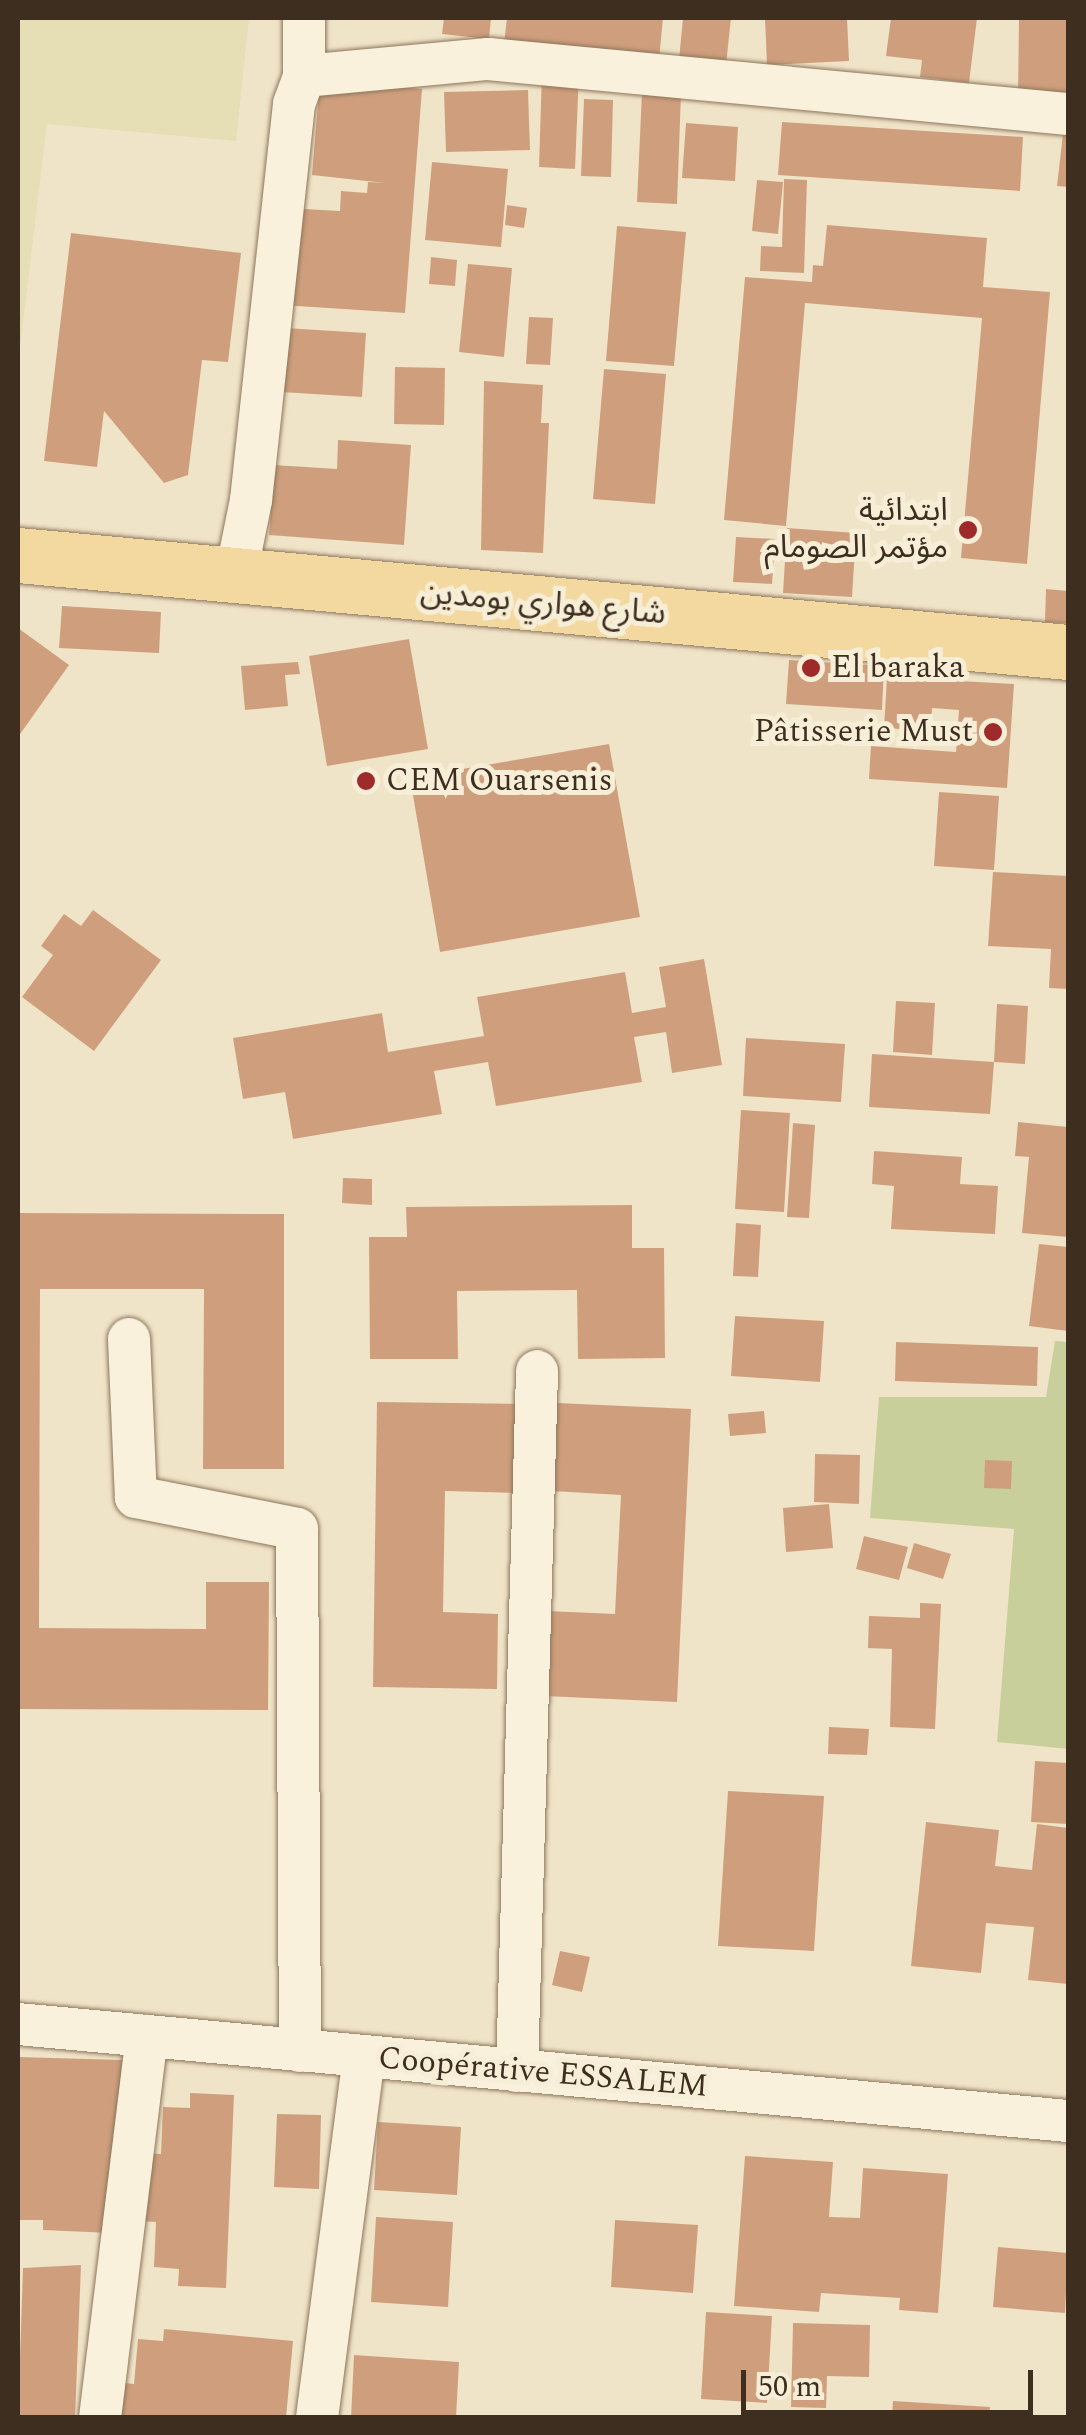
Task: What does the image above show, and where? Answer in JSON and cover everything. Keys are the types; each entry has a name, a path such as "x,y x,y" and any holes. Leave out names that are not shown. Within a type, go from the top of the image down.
{"main road":[{"name":"شارع هواري بومدين","path":"18,555 1068,652"}],"street":[{"path":"236,574 251,500 294,104 304,76 304,18"},
{"path":"304,76 488,60 1068,114"},
{"path":"129,1339 136,1497 298,1529 300,2051"},
{"path":"516,2071 537,1371"},
{"name":"Coopérative ESSALEM","path":"18,2024 1068,2121"},
{"path":"100,2418 147,2036"},
{"path":"317,2418 364,2056"}],"shaded area":[{"path":"18,18 249,18 236,141 47,124 18,364"}],"green space":[{"path":"1055,1341 1068,1342 1068,1749 997,1742 1014,1529 870,1518 879,1397 1046,1397"}],"building":[{"path":"444,18 491,18 489,39 442,34"},
{"path":"507,18 663,18 659,60 504,44"},
{"path":"683,18 731,18 726,65 679,60"},
{"path":"765,18 847,18 849,61 767,65"},
{"path":"891,18 977,18 969,83 920,77 922,60 886,56"},
{"path":"1019,18 1068,18 1068,98 1018,98"},
{"path":"542,71 579,72 575,169 539,167"},
{"path":"320,80 422,89 405,313 282,305 288,208 340,211 341,191 367,193 368,182 385,183 312,175"},
{"path":"528,90 530,150 446,152 444,92"},
{"path":"642,92 681,93 677,204 637,202"},
{"path":"584,99 613,100 611,177 581,176"},
{"path":"782,122 1023,137 1020,191 778,175"},
{"path":"686,123 738,127 735,181 682,178"},
{"path":"1063,134 1068,134 1068,187 1057,186"},
{"path":"432,162 508,169 501,247 425,240"},
{"path":"784,179 807,180 804,273 760,271 761,246 782,247"},
{"path":"757,180 783,182 778,234 752,231"},
{"path":"507,205 527,208 524,228 505,225"},
{"name":"ابتدائية مؤتمر الصومام","path":"827,225 987,238 983,287 1050,292 1027,564 961,558 982,318 805,303 786,526 724,520 745,277 812,282 813,265 823,266"},
{"path":"617,226 686,232 674,366 606,361"},
{"path":"71,233 241,253 228,362 202,360 188,475 164,483 104,411 97,467 44,461"},
{"path":"431,257 457,260 455,286 429,284"},
{"path":"468,264 512,268 504,357 459,352"},
{"path":"529,317 553,318 550,365 526,364"},
{"path":"285,328 366,333 362,397 281,392"},
{"path":"395,367 445,368 444,425 394,424"},
{"path":"604,369 666,374 655,504 593,499"},
{"path":"484,381 543,385 541,423 549,423 543,553 481,550"},
{"path":"338,440 411,445 404,545 269,535 274,465 337,469"},
{"path":"787,528 856,533 852,597 783,593"},
{"path":"736,537 775,539 772,584 733,582"},
{"path":"1046,589 1068,591 1068,623 1045,622"},
{"path":"62,606 161,612 159,653 59,648"},
{"path":"18,628 69,665 18,737"},
{"path":"409,639 428,749 327,766 309,656"},
{"path":"789,660 884,666 882,710 786,704"},
{"path":"298,662 300,674 285,675 288,706 245,710 241,666"},
{"path":"887,677 1014,684 1007,788 869,779 871,746 956,752 959,710 932,708 931,731 884,728"},
{"path":"609,744 640,917 440,952 410,778"},
{"path":"939,792 999,796 994,870 934,866"},
{"path":"993,872 1068,876 1068,989 1049,988 1051,949 988,946"},
{"path":"93,910 161,960 94,1051 22,997 53,955 41,946 64,914 81,926"},
{"path":"704,959 722,1065 672,1073 666,1032 634,1037 642,1082 496,1106 488,1062 434,1071 442,1114 293,1139 285,1092 243,1099 233,1038 382,1013 388,1052 484,1036 477,997 625,972 632,1013 666,1007 659,967"},
{"path":"896,1001 935,1003 932,1055 893,1052"},
{"path":"997,1004 1028,1006 1025,1064 994,1062"},
{"path":"746,1038 845,1044 841,1102 743,1096"},
{"path":"872,1054 994,1062 990,1114 869,1107"},
{"path":"741,1110 790,1113 784,1212 735,1209"},
{"path":"1018,1122 1068,1127 1068,1237 1022,1233 1029,1157 1015,1156"},
{"path":"793,1123 815,1125 809,1218 787,1217"},
{"path":"874,1151 962,1157 960,1184 998,1186 995,1234 891,1229 894,1186 872,1184"},
{"path":"343,1178 372,1179 372,1205 342,1203"},
{"path":"632,1205 632,1248 664,1248 665,1358 578,1359 577,1290 457,1291 458,1359 370,1359 369,1237 407,1237 406,1207"},
{"path":"18,1213 284,1214 284,1469 203,1469 204,1289 40,1289 39,1628 206,1629 206,1582 269,1582 268,1710 18,1709"},
{"path":"736,1223 761,1225 758,1277 733,1276"},
{"path":"1039,1244 1068,1247 1068,1331 1029,1326"},
{"path":"735,1316 824,1321 820,1382 731,1376"},
{"path":"896,1342 1038,1347 1037,1386 895,1381"},
{"path":"377,1402 519,1404 517,1493 445,1491 443,1612 498,1614 497,1689 373,1687"},
{"path":"557,1403 691,1409 677,1702 544,1696 548,1611 615,1614 621,1495 552,1491"},
{"path":"764,1411 766,1433 730,1436 728,1414"},
{"path":"815,1454 860,1455 859,1504 814,1502"},
{"path":"985,1460 1012,1461 1011,1489 984,1488"},
{"path":"829,1504 833,1548 786,1552 783,1508"},
{"path":"864,1536 908,1547 899,1580 856,1569"},
{"path":"914,1543 951,1554 943,1579 907,1568"},
{"path":"920,1603 941,1604 935,1729 890,1727 892,1649 868,1648 869,1616 920,1618"},
{"path":"829,1727 869,1729 867,1755 828,1754"},
{"path":"1035,1761 1068,1763 1068,1824 1031,1822"},
{"path":"728,1791 824,1796 814,1951 718,1946"},
{"path":"926,1822 999,1830 995,1866 1032,1870 1037,1824 1068,1828 1068,1984 1028,1980 1034,1927 986,1923 981,1973 911,1966"},
{"path":"560,1951 590,1957 582,1992 552,1985"},
{"path":"18,2057 122,2060 111,2233 43,2230 43,2220 18,2220"},
{"path":"190,2093 234,2095 226,2288 178,2286 179,2269 154,2267 156,2222 140,2221 143,2153 161,2154 163,2107 190,2108"},
{"path":"277,2114 321,2115 319,2189 274,2187"},
{"path":"378,2122 461,2127 457,2195 374,2190"},
{"path":"745,2156 833,2162 829,2217 860,2218 863,2168 948,2174 938,2313 899,2310 900,2298 821,2293 819,2312 734,2306"},
{"path":"376,2217 453,2222 448,2307 371,2302"},
{"path":"615,2220 698,2225 693,2293 611,2287"},
{"path":"998,2247 1068,2253 1065,2313 993,2307"},
{"path":"81,2265 75,2418 18,2418 23,2268"},
{"path":"706,2312 772,2316 767,2403 701,2399"},
{"path":"793,2323 870,2325 869,2377 827,2376 826,2408 791,2407"},
{"path":"164,2329 293,2341 286,2418 111,2418 115,2382 134,2384 138,2339 163,2341"},
{"path":"354,2355 459,2362 456,2418 351,2418"},
{"path":"893,2401 990,2407 989,2418 892,2418"}],"place":[{"name":"ابتدائية مؤتمر الصومام","path":"968,530"},
{"name":"El baraka","path":"811,668"},
{"name":"Pâtisserie Must","path":"993,732"},
{"name":"CEM Ouarsenis","path":"366,781"}]}
